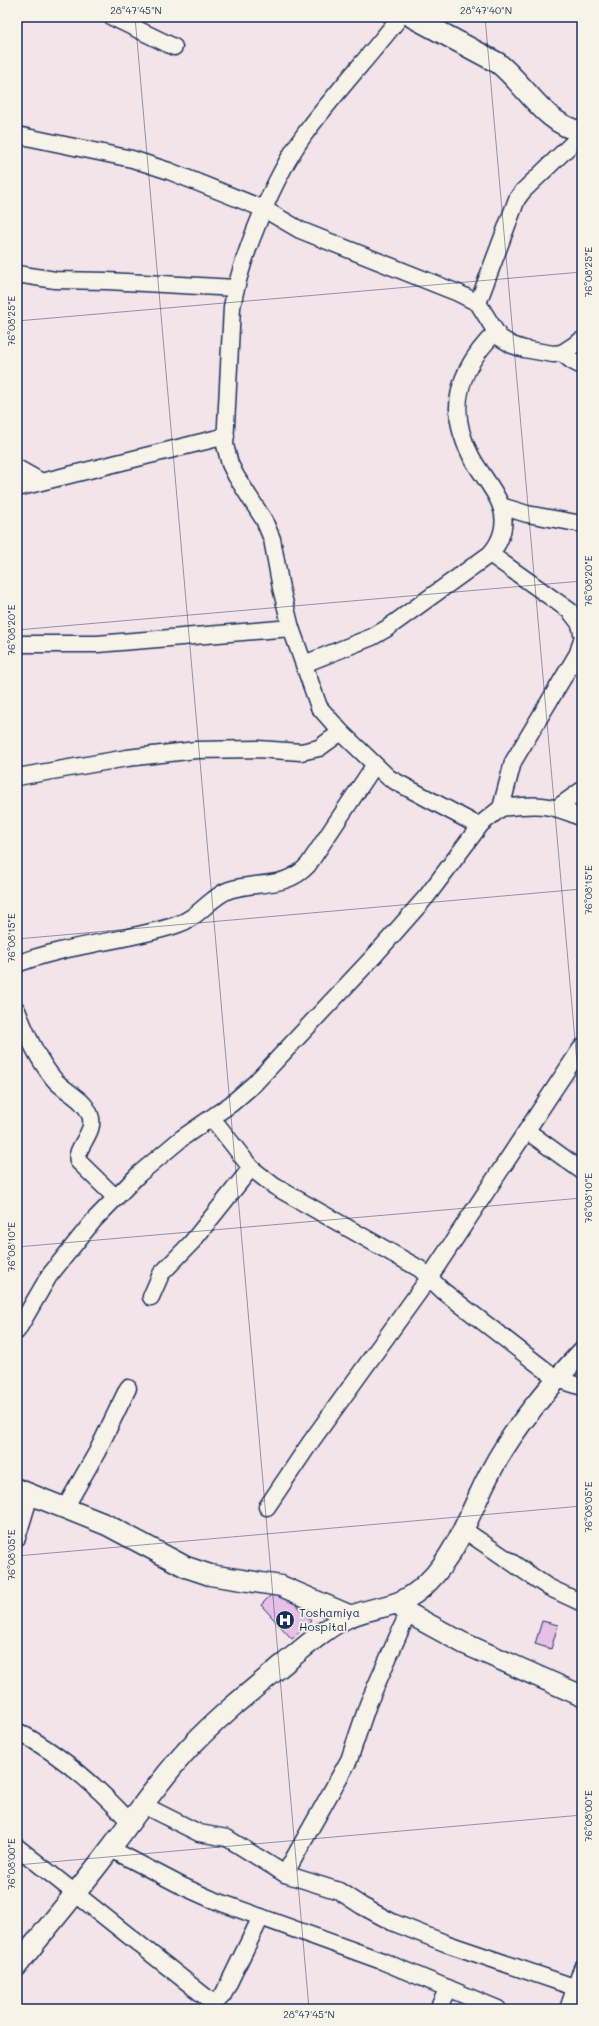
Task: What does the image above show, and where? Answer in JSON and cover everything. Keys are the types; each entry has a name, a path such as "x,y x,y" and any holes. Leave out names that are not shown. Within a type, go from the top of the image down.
{"street":[{"path":"112,17 174,47"},
{"path":"400,17 304,136 264,209 236,288 231,323 226,452 230,464 264,520 272,539 281,588 291,628 319,707 374,766 406,788 479,826"},
{"path":"412,17 498,62 548,114 567,128 582,133 522,191 517,199 478,303"},
{"path":"17,135 132,159 169,171 264,209 300,230 430,281 478,303 496,332 504,340 524,349 543,353 562,353 582,340"},
{"path":"17,274 54,280 107,281 236,288"},
{"path":"304,664 372,637 386,629 490,554 498,546 501,539 503,518 501,506 471,457 464,442 457,409 459,390 463,379 480,352 496,332"},
{"path":"562,353 582,366"},
{"path":"17,488 226,436"},
{"path":"17,468 40,482"},
{"path":"501,506 527,514 582,524"},
{"path":"490,554 570,611 580,624 582,633"},
{"path":"17,644 98,644 291,628"},
{"path":"501,808 513,762 578,653 582,638"},
{"path":"17,777 127,758 196,750 252,749 301,752 320,748 341,732"},
{"path":"17,964 38,956 139,936 178,925 191,919 226,891 272,884 293,877 308,865 374,766"},
{"path":"557,808 582,790"},
{"path":"17,1331 49,1276 74,1243 139,1174 182,1138 212,1118 254,1084 370,961 426,896 479,826 501,808 535,804 557,808 582,818"},
{"path":"17,1010 25,1031 53,1078 79,1100 90,1113 91,1119 89,1132 77,1156 78,1161 116,1198"},
{"path":"267,1507 310,1443 429,1278 582,1047"},
{"path":"212,1118 250,1168 282,1192 408,1262 557,1379 582,1387"},
{"path":"527,1131 582,1171"},
{"path":"150,1297 161,1274 199,1233 250,1168"},
{"path":"285,1874 350,1760 368,1704 403,1608 427,1583 445,1560 464,1530 490,1472 504,1448 557,1379 582,1352"},
{"path":"64,1508 97,1452 128,1388"},
{"path":"17,1538 24,1492 107,1525 186,1566 210,1575 281,1586 351,1616"},
{"path":"464,1530 548,1587 582,1603"},
{"path":"17,1966 75,1895 143,1805 189,1748 230,1708 329,1630 351,1616 403,1608 463,1643 582,1696"},
{"path":"17,1731 49,1750 80,1774 104,1794 130,1822"},
{"path":"143,1805 200,1833 227,1838 285,1874 339,1891 381,1917 410,1930 574,1987"},
{"path":"17,1847 75,1895 212,2002 217,2001 223,1996 261,1918"},
{"path":"110,1849 194,1892 261,1918 353,1950 498,2009"},
{"path":"568,2009 574,1987 582,1968"},
{"path":"438,2009 448,1988"}],"building":[{"path":"280,1586 311,1621 292,1639 261,1605"},
{"path":"542,1621 558,1625 551,1649 535,1644"}],"place":[{"name":"Toshamiya Hospital","path":"285,1620"}]}
